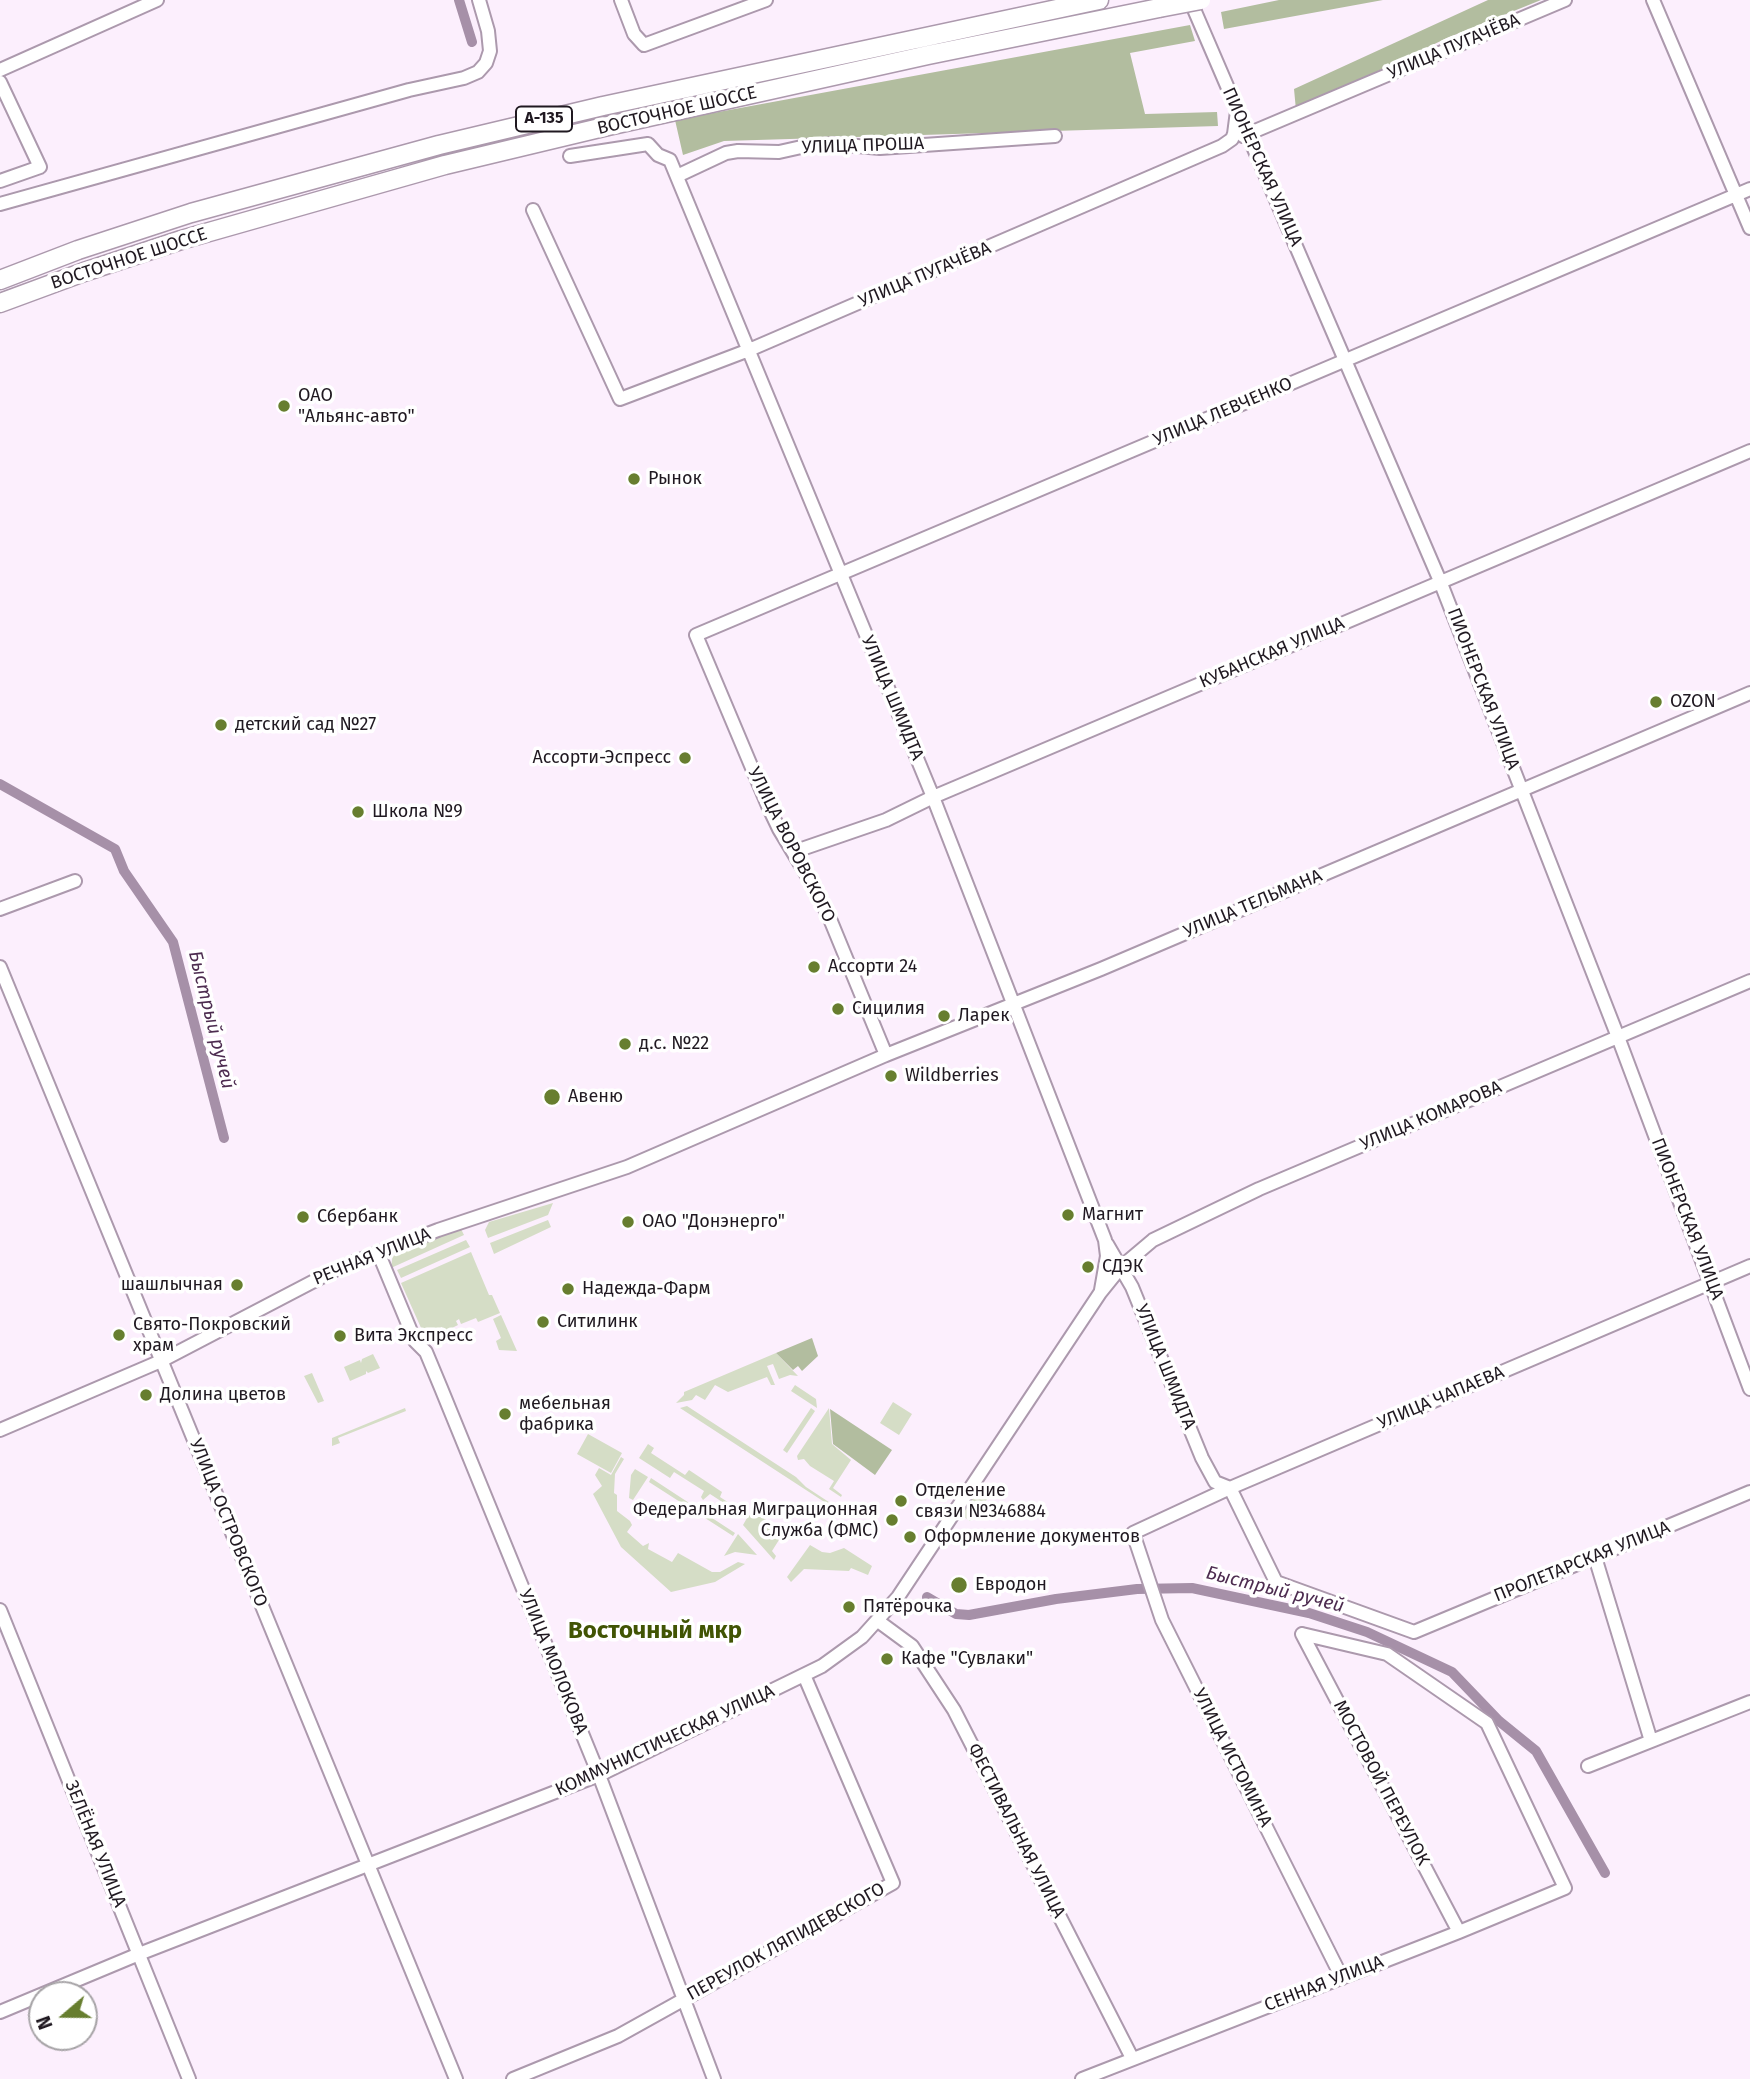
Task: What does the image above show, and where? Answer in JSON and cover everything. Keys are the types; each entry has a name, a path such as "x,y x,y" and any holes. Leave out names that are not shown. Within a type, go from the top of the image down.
{"highway":[{"name":"ВОСТОЧНОЕ ШОССЕ","path":"0,280 78,250 191,213 439,145 592,108 1099,0"},
{"name":"ВОСТОЧНОЕ ШОССЕ","path":"0,303 181,240 445,165 929,55 1201,0"}],"street":[{"path":"0,70 157,0"},
{"path":"0,204 409,90 464,78 478,72 486,63 490,51 479,0"},
{"path":"621,0 634,34 643,45 766,0"},
{"name":"ПИОНЕРСКАЯ УЛИЦА","path":"1190,0 1440,581 1618,1037 1750,1389"},
{"name":"УЛИЦА ПУГАЧЁВА","path":"533,210 620,399 749,350 1249,133 1565,0"},
{"path":"1653,0 1744,192 1750,228"},
{"path":"0,82 40,167 0,181"},
{"path":"1227,144 1234,134 1237,110"},
{"name":"УЛИЦА ПРОША","path":"677,176 726,153 738,151 779,152 806,146 835,144 880,148 1055,136"},
{"name":"УЛИЦА ШМИДТА","path":"570,156 648,144 658,155 670,160 933,797 1105,1240 1132,1287 1202,1458 1215,1482 1230,1488"},
{"name":"УЛИЦА ЛЕВЧЕНКО","path":"696,635 1744,192"},
{"name":"КУБАНСКАЯ УЛИЦА","path":"793,852 886,820 933,797 1750,451"},
{"name":"УЛИЦА ВОРОВСКОГО","path":"696,635 768,806 830,919 886,1055"},
{"name":"УЛИЦА ТЕЛЬМАНА","path":"756,1112 886,1055 1101,969 1750,693"},
{"path":"0,909 75,881"},
{"name":"УЛИЦА ОСТРОВСКОГО","path":"0,967 456,2079"},
{"name":"УЛИЦА КОМАРОВА","path":"1121,1267 1153,1240 1227,1203 1750,981"},
{"name":"РЕЧНАЯ УЛИЦА","path":"0,1430 161,1361 302,1286 379,1252 610,1174 756,1112"},
{"name":"УЛИЦА ШМИДТА","path":"1100,1293 1107,1256 1105,1240"},
{"name":"УЛИЦА МОЛОКОВА","path":"379,1252 415,1341 426,1352 599,1775 714,2079"},
{"name":"УЛИЦА ЧАПАЕВА","path":"1133,1533 1230,1488 1750,1266"},
{"name":"КОММУНИСТИЧЕСКАЯ УЛИЦА","path":"0,2012 139,1954 599,1775 804,1675 841,1653 878,1621 907,1583 1100,1293 1121,1267"},
{"name":"ПРОЛЕТАРСКАЯ УЛИЦА","path":"1230,1488 1276,1582 1413,1632 1750,1492"},
{"name":"УЛИЦА ИСТОМИНА","path":"1133,1533 1163,1620 1342,1978"},
{"path":"1595,1557 1651,1741"},
{"name":"ЗЕЛЁНАЯ УЛИЦА","path":"0,1610 189,2079"},
{"name":"ФЕСТИВАЛЬНАЯ УЛИЦА","path":"878,1621 912,1646 954,1710 1132,2058"},
{"name":"СЕННАЯ УЛИЦА","path":"1082,2079 1565,1888 1487,1723 1387,1654 1302,1634"},
{"name":"МОСТОВОЙ ПЕРЕУЛОК","path":"1302,1634 1459,1932"},
{"name":"ПЕРЕУЛОК ЛЯПИДЕВСКОГО","path":"513,2079 618,2036 893,1883 804,1675"},
{"path":"1588,1766 1750,1702"}],"green space":[{"path":"1279,0 1383,0 1224,29 1221,12"},
{"path":"1488,0 1541,0 1447,38 1296,110 1294,89"},
{"path":"1190,25 1195,41 1130,53 1145,114 1217,112 1218,126 724,141 683,155 675,120"},
{"path":"553,1203 548,1215 488,1238 485,1230 489,1222"},
{"path":"548,1220 551,1227 494,1254 490,1243"},
{"path":"461,1229 464,1235 391,1268 393,1253"},
{"path":"466,1240 470,1247 401,1278 397,1270"},
{"path":"471,1252 489,1295 492,1295 500,1313 478,1322 476,1318 461,1324 459,1319 456,1321 458,1325 444,1332 442,1327 439,1328 441,1333 426,1339 401,1283"},
{"path":"501,1315 517,1351 499,1350 496,1341 501,1338 493,1319"},
{"path":"812,1338 818,1356 802,1371 798,1366 793,1370 776,1353"},
{"path":"776,1353 798,1376 790,1375 779,1379 773,1364 767,1366 775,1385 771,1385 767,1377 728,1392 715,1385 705,1400 696,1395 692,1400 676,1403 684,1392"},
{"path":"373,1354 380,1368 368,1373 366,1371 366,1374 350,1381 344,1367 360,1360 361,1363 362,1359"},
{"path":"312,1373 324,1401 318,1403 304,1376"},
{"path":"795,1385 816,1399 817,1408 791,1391"},
{"path":"893,1402 912,1414 899,1435 880,1423"},
{"path":"687,1406 796,1477 849,1518 680,1408"},
{"path":"405,1408 406,1411 338,1438 340,1443 332,1446 332,1438"},
{"path":"811,1408 815,1411 787,1453 783,1450"},
{"path":"829,1408 832,1444 851,1460 833,1488 841,1497 829,1489 834,1481 804,1459 798,1460 797,1456"},
{"path":"830,1409 892,1450 875,1475 833,1444"},
{"path":"588,1434 622,1453 611,1473 577,1454"},
{"path":"648,1444 654,1448 651,1453 685,1475 689,1470 722,1492 720,1497 749,1516 753,1511 784,1532 772,1551 776,1556 774,1560 743,1525 747,1518 710,1494 703,1500 701,1497 704,1491 674,1472 670,1478 639,1458"},
{"path":"621,1457 624,1459 615,1474 617,1511 632,1525 627,1532 643,1546 649,1543 648,1549 672,1562 678,1553 712,1572 720,1572 738,1562 745,1564 715,1582 671,1592 621,1547 593,1494 602,1486 595,1475 599,1468 611,1475"},
{"path":"635,1469 648,1477 633,1500 629,1498 631,1475"},
{"path":"651,1478 735,1533 733,1536 649,1482"},
{"path":"986,1484 992,1489 992,1493 970,1521 961,1515 977,1490"},
{"path":"738,1534 757,1555 735,1552 724,1556"},
{"path":"810,1545 830,1553 844,1548 872,1566 868,1575 851,1568 849,1571 804,1569 791,1582 787,1577"}],"waterway":[{"path":"459,0 472,42"},
{"name":"Быстрый ручей","path":"0,784 115,849 124,871 173,942 224,1138"},
{"name":"Быстрый ручей","path":"927,1597 956,1614 969,1615 1056,1599 1137,1589 1192,1588 1309,1613 1367,1632 1452,1672 1499,1721 1536,1751 1605,1873"}],"place":[{"name":"ОАО \"Альянс-авто\"","path":"284,406"},
{"name":"Рынок","path":"634,479"},
{"name":"OZON","path":"1656,702"},
{"name":"детский сад №27","path":"221,725"},
{"name":"Ассорти-Эспресс","path":"685,758"},
{"name":"Школа №9","path":"358,812"},
{"name":"Ассорти 24","path":"814,967"},
{"name":"Сицилия","path":"838,1009"},
{"name":"Ларек","path":"944,1016"},
{"name":"д.с. №22","path":"625,1044"},
{"name":"Wildberries","path":"891,1076"},
{"name":"Авеню","path":"552,1097"},
{"name":"Магнит","path":"1068,1215"},
{"name":"Сбербанк","path":"303,1217"},
{"name":"ОАО \"Донэнерго\"","path":"628,1222"},
{"name":"СДЭК","path":"1088,1267"},
{"name":"шашлычная","path":"237,1285"},
{"name":"Надежда-Фарм","path":"568,1289"},
{"name":"Ситилинк","path":"543,1322"},
{"name":"Свято-Покровский храм","path":"119,1335"},
{"name":"Вита Экспресс","path":"340,1336"},
{"name":"Долина цветов","path":"146,1395"},
{"name":"мебельная фабрика","path":"505,1414"},
{"name":"Отделение связи №346884","path":"901,1501"},
{"name":"Федеральная Миграционная Служба (ФМС)","path":"892,1520"},
{"name":"Оформление документов","path":"910,1537"},
{"name":"Евродон","path":"959,1585"},
{"name":"Пятёрочка","path":"849,1607"},
{"name":"Кафе \"Сувлаки\"","path":"887,1659"}],"district":[{"name":"Восточный мкр","path":"655,1631"}]}
